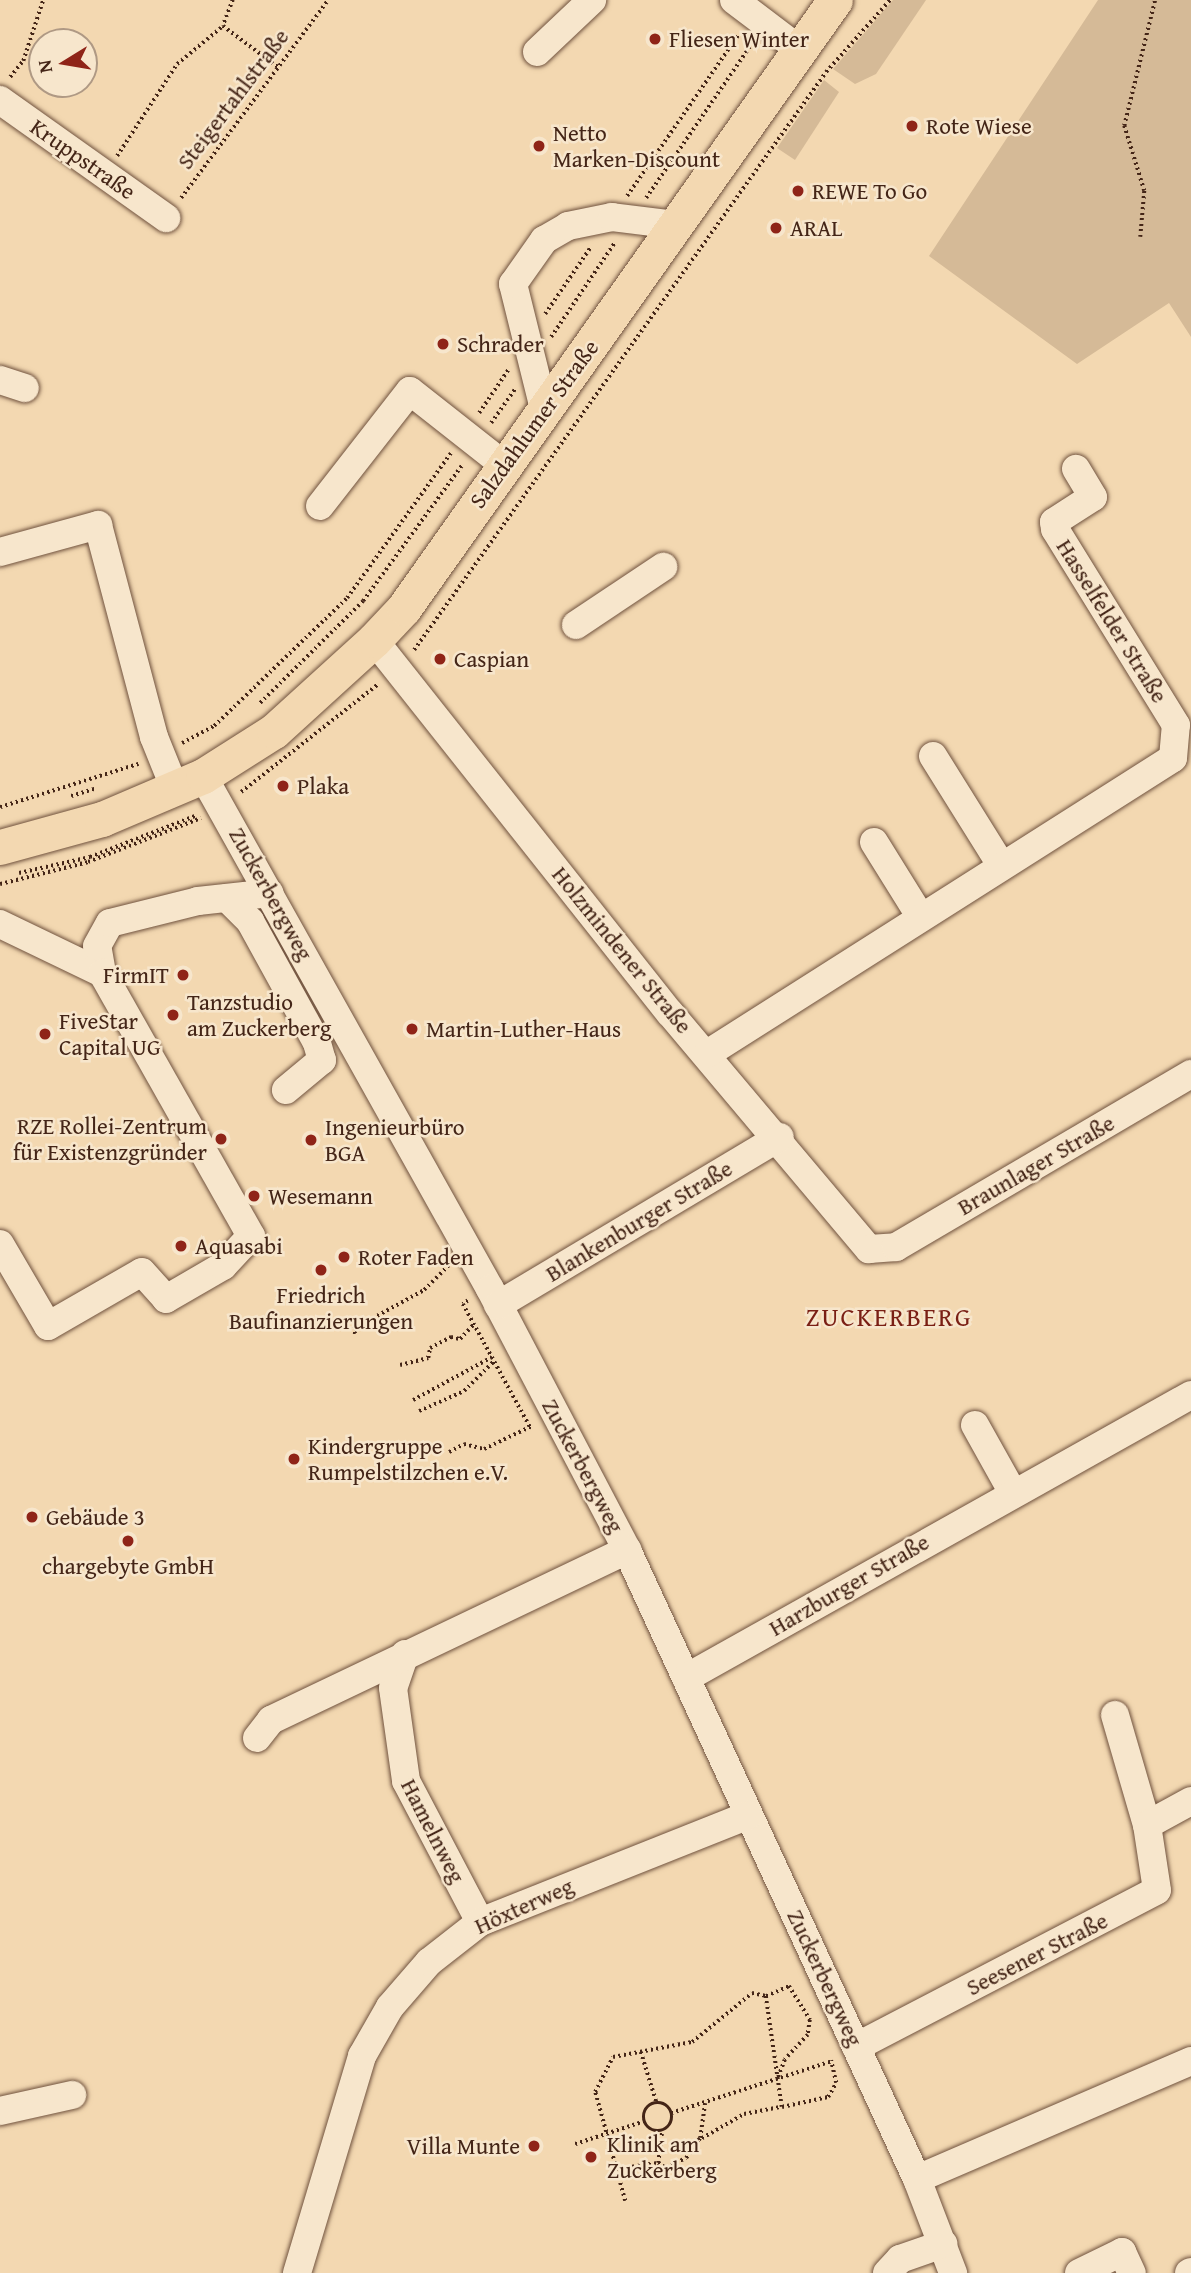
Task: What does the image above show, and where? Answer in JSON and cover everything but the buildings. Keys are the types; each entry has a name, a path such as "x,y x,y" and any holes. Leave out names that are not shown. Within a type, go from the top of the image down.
{"main road":[{"name":"Salzdahlumer Straße","path":"0,847 102,819 163,766 274,731 373,640 404,608 835,0"}],"street":[{"path":"537,51 592,0"},
{"path":"751,12 800,50"},
{"name":"Kruppstraße","path":"4,90 105,174 166,218"},
{"path":"544,410 513,284 544,240 568,226 621,218 676,225"},
{"path":"320,506 410,391 469,442 504,465"},
{"name":"Hasselfelder Straße","path":"707,1054 919,916 1163,766 1184,750 1176,724 1055,529 1054,522 1093,497 1076,469"},
{"path":"0,552 98,525 163,766"},
{"path":"576,625 663,567"},
{"name":"Holzmindener Straße","path":"373,640 862,1242 879,1251"},
{"path":"933,756 1001,865"},
{"name":"Zuckerbergweg","path":"163,766 223,809 556,1414 627,1550 917,2179 953,2273"},
{"path":"874,842 919,916"},
{"path":"0,1244 48,1326 142,1272 166,1299 223,1266 251,1236 103,973 97,946 110,923 227,898 270,892"},
{"path":"227,898 250,921 320,1052 322,1060 286,1090"},
{"path":"0,924 103,973"},
{"name":"Braunlager Straße","path":"879,1251 1191,1074"},
{"name":"Blankenburger Straße","path":"498,1305 779,1137"},
{"name":"Harzburger Straße","path":"686,1678 1191,1395"},
{"path":"975,1425 1013,1493"},
{"path":"257,1738 271,1720 627,1550"},
{"name":"Hamelnweg","path":"405,1654 393,1688 406,1781 480,1922"},
{"name":"Seesener Straße","path":"856,2047 1157,1890 1147,1825 1115,1715"},
{"path":"1147,1825 1191,1801"},
{"name":"Höxterweg","path":"297,2273 362,2056 411,1981 480,1922 749,1815"},
{"path":"917,2179 1191,2062"},
{"path":"0,2111 72,2095"},
{"path":"887,2273 901,2259 943,2244"},
{"path":"1079,2273 1122,2252 1132,2273"}],"path":[{"path":"4,90 23,61 43,0"},
{"path":"105,174 177,64 223,26 233,0"},
{"name":"Steigertahlstraße","path":"166,218 328,0"},
{"path":"1140,237 1144,191 1124,126 1155,0"},
{"path":"255,708 363,601 621,218 751,12"},
{"path":"163,766 138,776 163,766 214,726 347,598 469,442 621,218 751,12"},
{"path":"223,26 278,67"},
{"path":"0,807 163,766"},
{"path":"63,798 100,787"},
{"path":"0,884 88,862 223,809"},
{"path":"0,817 13,813"},
{"path":"355,1334 353,1329 424,1290 447,1263"},
{"path":"400,1365 428,1357 430,1348 451,1336 460,1339 474,1324"},
{"path":"413,1400 493,1359 464,1391 419,1411"},
{"path":"449,1452 464,1444 484,1449 556,1414"},
{"path":"625,2201 595,2092 602,2069 613,2057 692,2042 752,1993 766,1996 789,1986 810,2021 808,2035 785,2060 776,2079"},
{"path":"766,1996 782,2107"},
{"path":"658,2164 662,2130 671,2113 831,2061 856,2047"},
{"path":"641,2052 657,2104 671,2113"},
{"path":"616,2169 658,2164 676,2166 697,2141 744,2115 828,2097 836,2083 831,2061"},
{"path":"697,2141 705,2102"},
{"path":"575,2144 645,2121 657,2104"},
{"path":"645,2121 662,2130"}],"shaded area":[{"path":"893,0 926,0 876,74 855,84 833,69"},
{"path":"1098,0 1191,0 1191,337 1169,303 1077,364 929,256"},
{"path":"824,80 839,92 795,160 777,148"}],"place":[{"name":"Fliesen Winter","path":"655,39"},
{"name":"Rote Wiese","path":"912,126"},
{"name":"Netto Marken-Discount","path":"539,146"},
{"name":"REWE To Go","path":"798,191"},
{"name":"ARAL","path":"776,228"},
{"name":"Schrader","path":"443,344"},
{"name":"Caspian","path":"440,659"},
{"name":"Plaka","path":"283,786"},
{"name":"FirmIT","path":"183,975"},
{"name":"Tanzstudio am Zuckerberg","path":"173,1015"},
{"name":"Martin-Luther-Haus","path":"412,1029"},
{"name":"FiveStar Capital UG","path":"45,1034"},
{"name":"RZE Rollei-Zentrum für Existenzgründer","path":"221,1139"},
{"name":"Ingenieurbüro BGA","path":"311,1140"},
{"name":"Wesemann","path":"254,1196"},
{"name":"Aquasabi","path":"181,1246"},
{"name":"Roter Faden","path":"344,1257"},
{"name":"Friedrich Baufinanzierungen","path":"321,1270"},
{"name":"Kindergruppe Rumpelstilzchen e.V.","path":"294,1459"},
{"name":"Gebäude 3","path":"32,1517"},
{"name":"chargebyte GmbH","path":"128,1541"},
{"name":"Villa Munte","path":"534,2146"},
{"name":"Klinik am Zuckerberg","path":"591,2157"}],"district":[{"name":"ZUCKERBERG","path":"889,1317"}]}
